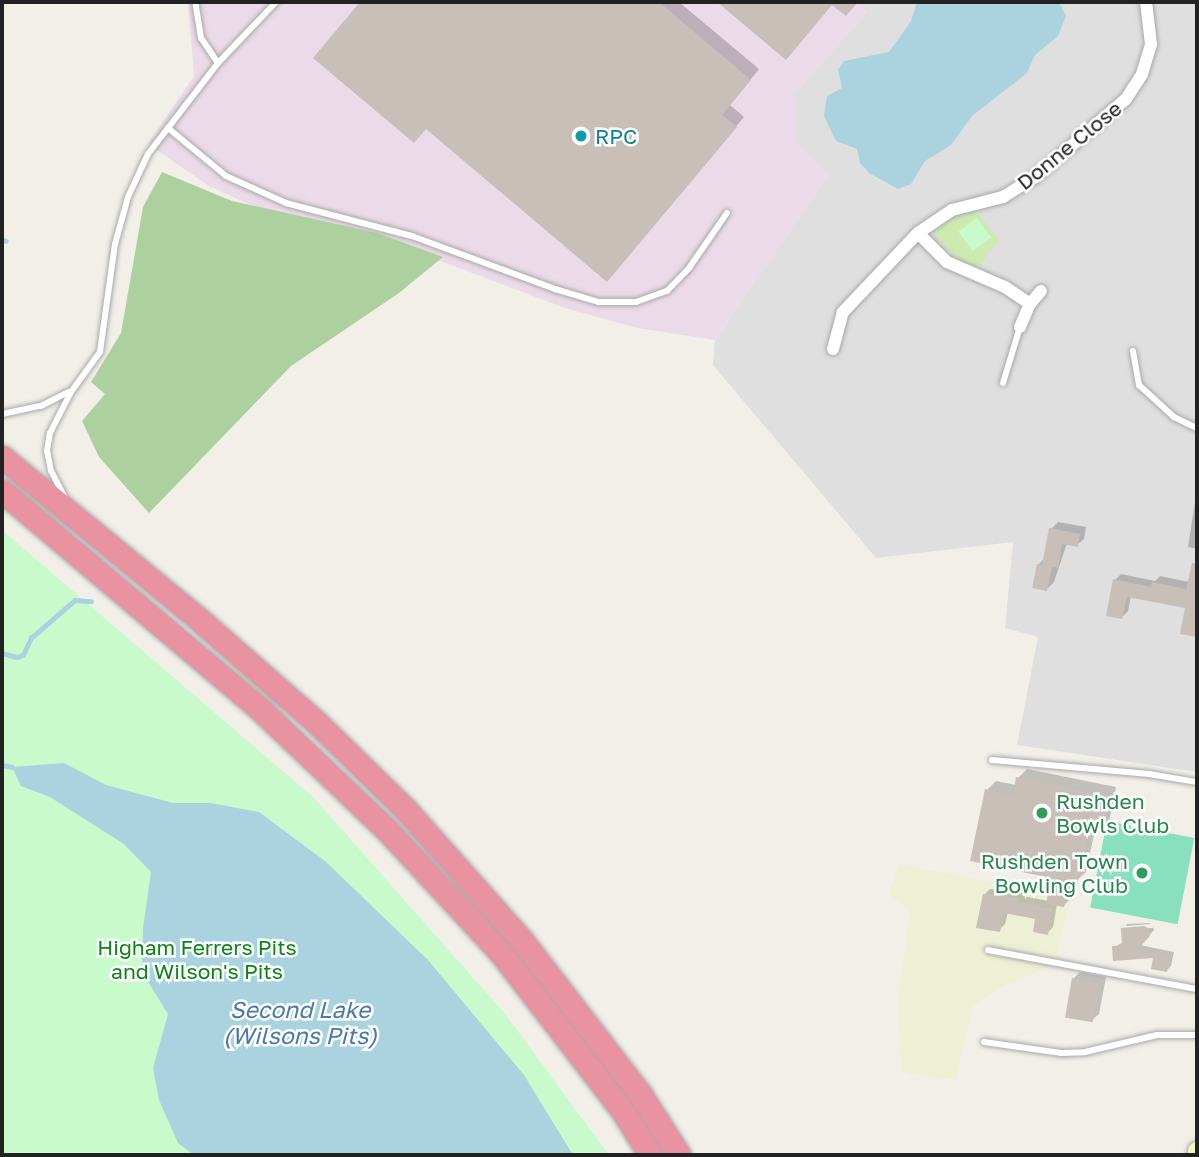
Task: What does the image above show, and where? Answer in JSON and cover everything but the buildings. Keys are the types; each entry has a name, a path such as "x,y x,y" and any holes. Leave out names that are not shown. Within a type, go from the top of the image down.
{"highway":[{"path":"2,457 317,723 406,810 523,942 640,1094 679,1155"},
{"path":"2,491 261,710 388,831 501,953 624,1113 650,1155"}],"street":[{"name":"Donne Close","path":"833,349 843,312 918,233 952,210 1003,197 1034,178 1126,99 1142,74 1152,44 1146,2"},
{"path":"918,233 947,262 1005,287 1030,304"},
{"path":"1020,327 1030,304 1041,291"}],"lane":[{"path":"195,2 201,38 218,63"},
{"path":"84,526 51,471 47,451 50,433 71,392 100,352 115,243 128,197 148,154 218,63 275,2"},
{"path":"168,128 226,176 286,203 412,236 543,285 599,302 636,302 667,291 690,268 727,213"},
{"path":"1003,383 1020,327"},
{"path":"1133,351 1139,385 1174,417 1197,428"},
{"path":"2,414 41,406 71,392"},
{"path":"992,760 1149,774 1197,782"},
{"path":"988,950 1197,989"},
{"path":"984,1042 1061,1052 1085,1052 1157,1035 1197,1035"}],"shaded area":[{"path":"188,2 856,2 867,12 795,92 795,143 828,175 715,340 637,328 565,308 366,233 260,209 209,186 148,144 194,76"},
{"path":"856,2 1197,2 1197,772 1017,745 1038,637 1005,628 1013,542 876,558 713,365 715,340 828,175 795,143 795,92 867,12"}],"green space":[{"path":"162,172 232,201 377,233 443,257 399,293 291,366 149,513 99,457 82,421 105,394 91,382 121,333 143,207"},
{"path":"968,211 979,214 998,240 977,269 956,257 933,232 951,216"},
{"path":"977,218 991,237 972,251 958,232"},
{"name":"Higham Ferrers Pits and Wilson's Pits","path":"2,530 314,798 506,1015 609,1155 2,1155"},
{"name":"Rushden Town Bowling Club","path":"1107,821 1194,838 1178,924 1090,907"},
{"path":"898,864 1071,897 1054,965 1003,986 973,1006 956,1080 901,1072 898,996 910,911 889,895"}],"water":[{"path":"917,2 1059,2 1066,16 1058,36 1035,55 1027,73 972,116 951,145 925,161 911,184 898,189 869,173 860,163 857,149 836,141 824,116 827,96 842,88 838,70 844,61 889,52 911,21"},
{"name":"Second Lake (Wilsons Pits)","path":"64,763 106,785 173,803 211,803 259,812 325,861 428,960 524,1075 573,1155 194,1155 178,1143 159,1100 153,1068 168,1014 142,972 143,928 151,872 124,844 50,797 21,786 12,767"}],"waterway":[{"path":"2,239 6,241"},
{"path":"2,653 17,657 23,655 31,638 75,600 91,601"},
{"path":"2,765 12,767"}],"place":[{"name":"RPC","path":"581,136"},
{"name":"Rushden Bowls Club","path":"1042,813"},
{"name":"Rushden Town Bowling Club","path":"1142,873"}]}
